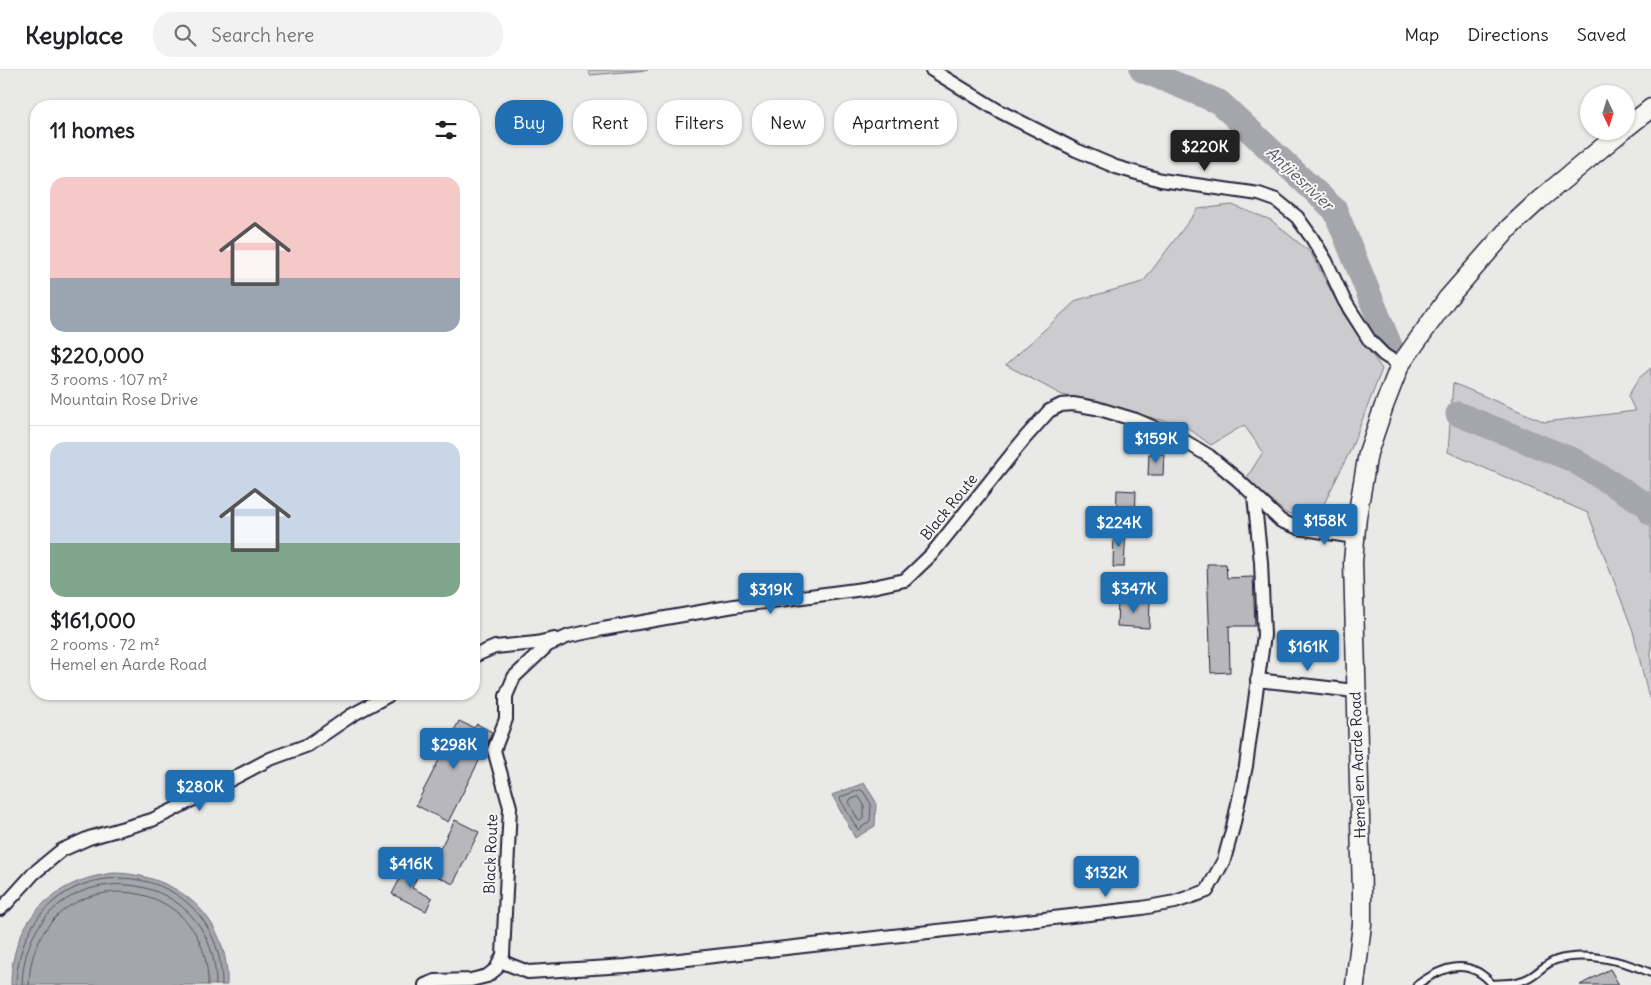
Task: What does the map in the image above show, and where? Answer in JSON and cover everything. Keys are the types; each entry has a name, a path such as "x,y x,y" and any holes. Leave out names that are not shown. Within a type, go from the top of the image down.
{"main road":[{"path":"1635,121 1651,108"},
{"name":"Hemel en Aarde Road","path":"1355,985 1361,932 1362,893 1355,691 1354,537 1368,453 1400,365 1447,299 1510,227 1611,140"}],"street":[{"path":"932,70 999,111 1076,150 1116,167 1161,180 1259,194 1276,200 1297,217 1312,238 1326,261 1344,300 1370,342 1384,355 1400,365"},
{"name":"Black Route","path":"480,653 495,647 536,643 734,606 863,589 905,580 931,555 1024,439 1049,411 1061,405 1073,404 1096,408 1136,420 1181,439 1208,456 1281,521 1299,528 1354,537"},
{"path":"425,985 435,981 472,980 487,976 496,969 500,961 528,972 626,966 1142,908 1175,902 1207,891 1224,860 1233,827 1246,766 1264,626 1254,496"},
{"name":"Black Route","path":"500,961 503,955 510,807 494,750 506,719 506,696 514,678 548,645 569,636"},
{"path":"1257,680 1355,691"},
{"path":"0,909 34,873 62,850 89,838 152,820 270,759 308,745 352,715 380,700"}],"lane":[{"path":"1417,985 1437,973 1465,967 1479,971 1492,985 1518,982 1529,978 1546,964 1570,957 1602,958 1622,962 1651,973"}],"shaded area":[{"path":"588,70 648,70 590,75"},
{"path":"1232,205 1271,220 1311,253 1342,312 1382,369 1351,449 1316,520 1286,513 1246,479 1263,452 1244,425 1211,445 1185,426 1062,395 1006,365 1077,300 1143,282 1198,209"},
{"path":"1651,368 1651,699 1648,695 1633,631 1588,513 1448,452 1453,383 1545,422 1635,411 1628,396 1639,378"}],"water":[{"path":"864,783 876,802 875,826 855,838 832,795"},
{"path":"114,873 137,875 159,881 179,891 196,904 209,920 220,939 226,961 227,985 11,985 13,962 18,941 27,923 39,908 54,895 72,884 92,877"}],"building":[{"path":"1149,454 1164,454 1163,475 1148,475"},
{"path":"1117,490 1136,491 1135,520 1116,520"},
{"path":"1114,530 1126,530 1124,567 1113,567"},
{"path":"1207,564 1226,564 1227,578 1253,577 1255,626 1229,626 1230,672 1211,673"},
{"path":"1118,600 1150,601 1149,628 1117,626"},
{"path":"459,721 474,728 477,724 492,732 448,822 416,805"},
{"path":"455,820 479,832 453,884 428,872"},
{"path":"407,865 420,871 412,888 432,898 426,911 392,894"},
{"path":"1610,969 1619,985 1580,985"}],"waterway":[{"name":"Antjiesrivier","path":"1142,70 1219,102 1335,210 1390,346"},
{"name":"Antjiesrivier","path":"1458,414 1573,460 1650,507 1651,513"}]}
